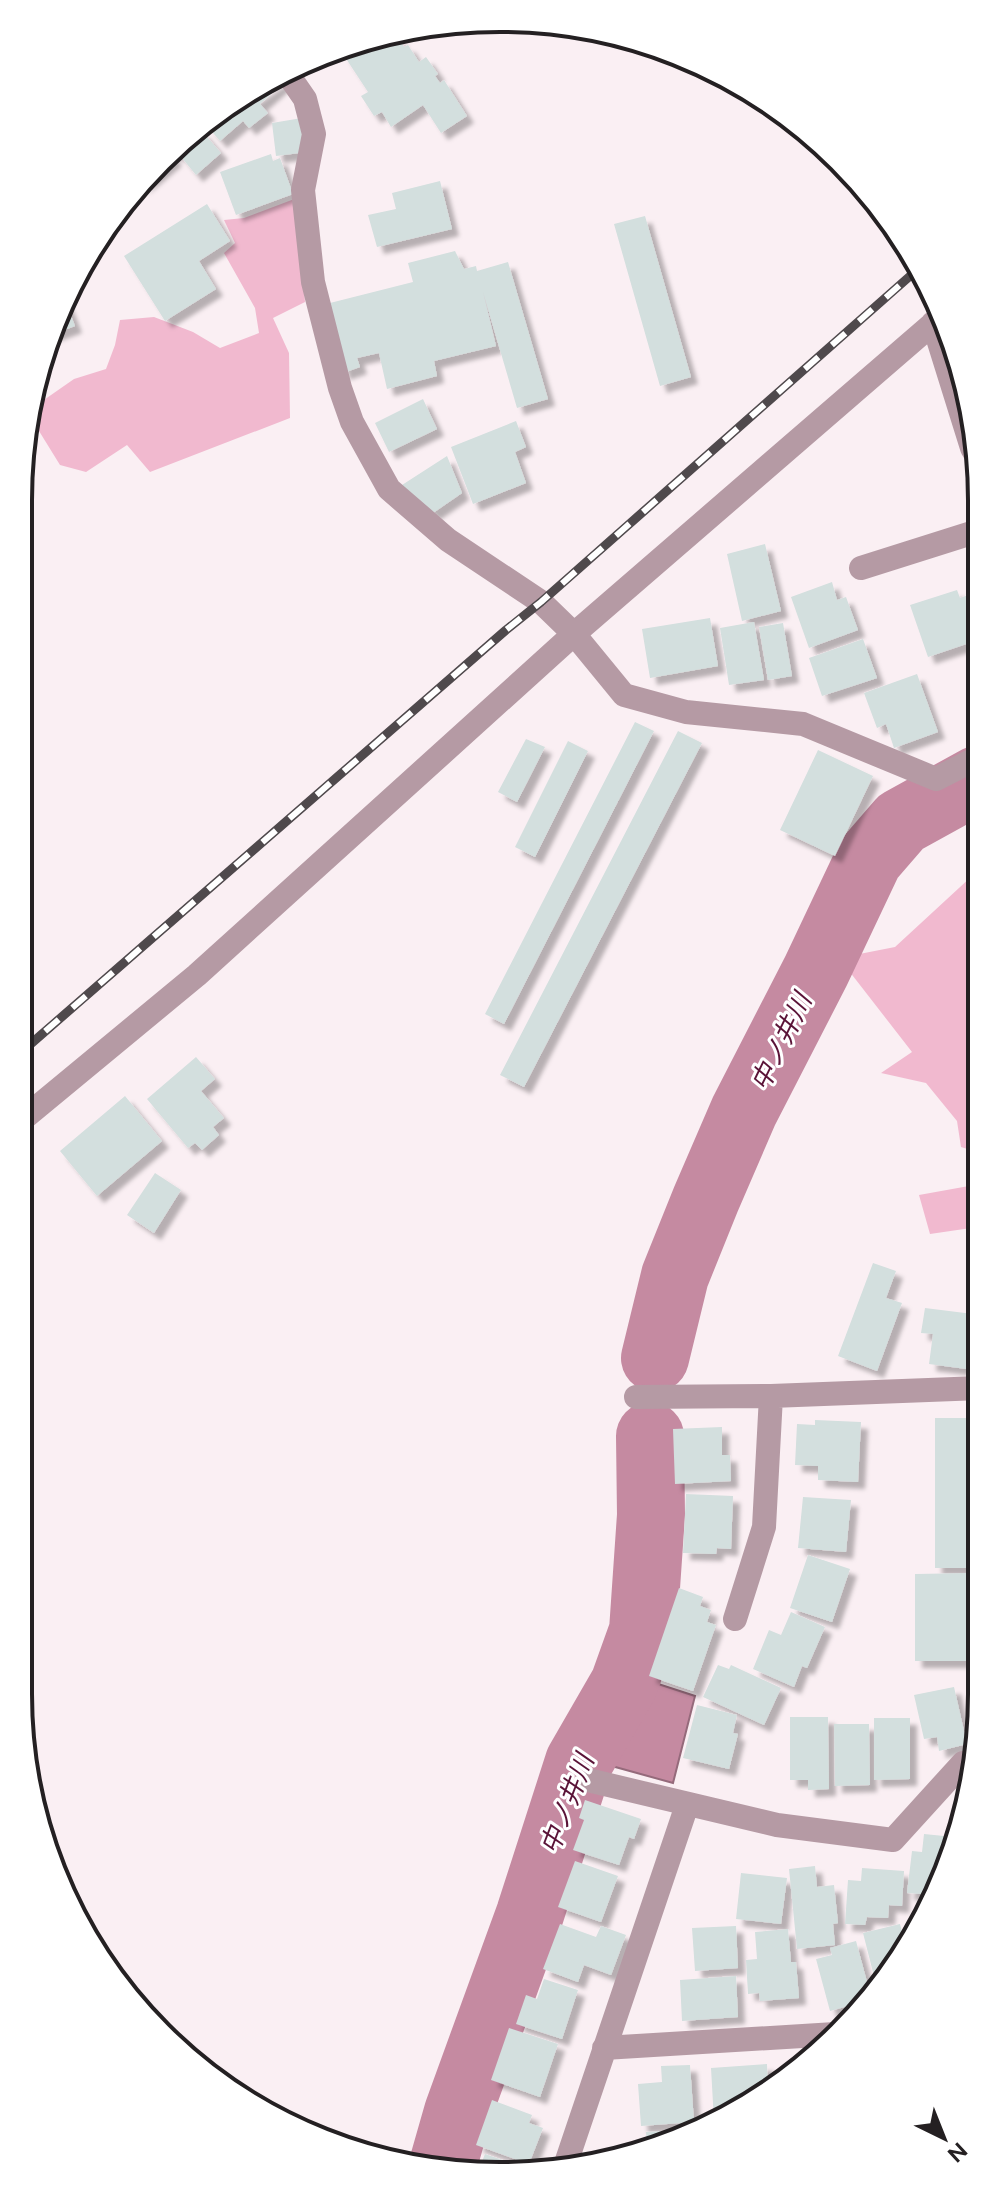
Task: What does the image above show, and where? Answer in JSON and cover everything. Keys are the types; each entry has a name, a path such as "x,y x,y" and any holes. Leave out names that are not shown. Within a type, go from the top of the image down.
{"street":[{"path":"292,80 305,99 314,134 303,190 313,282 340,388 352,422 389,489 448,540 541,602 574,634 624,695 686,712 803,724 936,779 968,763"},
{"path":"32,1111 197,975 574,634 933,323"},
{"path":"861,568 968,534"},
{"path":"636,1397 771,1396 968,1388"},
{"path":"735,1619 764,1527 771,1396"},
{"path":"592,1781 777,1825 893,1840 963,1763"},
{"path":"568,2157 687,1805"},
{"path":"604,2048 821,2035"}],"shaded area":[{"path":"297,198 305,302 273,318 289,353 290,418 150,472 127,445 86,472 60,465 39,431 43,401 74,379 106,369 120,320 154,317 193,332 220,348 259,333 255,308 224,253 235,243 224,220 244,218"},
{"path":"968,880 968,1149 961,1147 957,1121 926,1083 881,1073 912,1052 839,958 895,947"},
{"path":"968,1186 968,1228 930,1234 919,1195"},
{"path":"646,1680 695,1696 673,1783 601,1763"}],"building":[{"path":"402,43 404,47 408,45 419,62 426,57 438,74 435,76 440,83 444,80 467,116 441,133 423,105 391,127 382,112 374,116 361,96 368,92 346,59"},
{"path":"277,89 260,104 268,113 249,128 243,121 220,141 212,131"},
{"path":"302,118 307,152 276,156 272,123"},
{"path":"206,136 221,153 196,175 181,157"},
{"path":"271,154 273,161 280,158 293,194 236,215 220,172"},
{"path":"440,181 452,229 377,247 368,215 396,209 392,193"},
{"path":"207,204 230,241 199,261 216,289 165,321 124,256"},
{"path":"645,216 691,377 660,386 614,224"},
{"path":"455,251 464,269 476,266 477,271 508,262 548,399 517,408 483,292 496,346 434,361 437,376 387,389 379,353 357,358 360,367 343,373 326,304 413,282 408,263"},
{"path":"71,315 75,326 65,330"},
{"path":"423,399 437,429 389,452 375,423"},
{"path":"516,421 526,447 515,452 526,483 473,504 451,447"},
{"path":"447,456 462,493 433,513 402,485"},
{"path":"765,544 781,611 742,621 727,554"},
{"path":"832,582 837,600 846,597 858,630 809,648 791,597"},
{"path":"957,590 960,598 968,595 968,643 928,657 910,605"},
{"path":"710,618 718,666 650,678 642,629"},
{"path":"754,622 764,680 729,685 720,628"},
{"path":"783,623 792,676 768,680 759,627"},
{"path":"863,639 877,678 822,696 809,658"},
{"path":"917,674 938,732 894,748 886,724 877,728 864,693"},
{"path":"635,722 654,731 504,1024 485,1014"},
{"path":"678,731 702,743 524,1087 500,1075"},
{"path":"526,739 545,747 517,802 498,792"},
{"path":"568,741 588,751 535,857 515,847"},
{"path":"818,750 873,776 835,856 780,830"},
{"path":"196,1057 215,1079 201,1091 224,1118 213,1127 219,1135 202,1150 195,1143 188,1148 147,1099"},
{"path":"125,1096 162,1141 97,1196 60,1151"},
{"path":"155,1173 181,1190 154,1233 127,1215"},
{"path":"873,1263 896,1271 886,1298 902,1303 877,1371 838,1356"},
{"path":"925,1308 968,1313 968,1369 929,1364 933,1334 921,1333"},
{"path":"935,1418 968,1418 968,1568 935,1568"},
{"path":"815,1420 861,1422 858,1482 818,1480 818,1466 795,1465 797,1424 815,1425"},
{"path":"722,1427 722,1455 730,1455 731,1481 675,1484 673,1429"},
{"path":"686,1494 733,1496 731,1549 717,1548 716,1554 683,1553"},
{"path":"803,1497 851,1500 846,1552 798,1548"},
{"path":"808,1555 850,1569 832,1622 790,1608"},
{"path":"968,1573 968,1661 915,1661 915,1574"},
{"path":"679,1588 703,1597 700,1606 711,1610 707,1622 716,1625 693,1691 649,1676"},
{"path":"791,1612 825,1627 807,1668 802,1666 794,1687 753,1669 769,1630 781,1635"},
{"path":"718,1665 729,1669 731,1665 781,1688 764,1725 703,1697"},
{"path":"954,1687 965,1744 939,1751 937,1737 924,1739 914,1695"},
{"path":"697,1705 737,1715 733,1733 738,1734 729,1769 683,1758"},
{"path":"790,1717 828,1717 829,1789 808,1790 808,1780 790,1780"},
{"path":"874,1718 910,1718 910,1779 874,1780"},
{"path":"834,1724 869,1724 870,1785 835,1786"},
{"path":"585,1800 641,1819 634,1839 629,1837 619,1865 573,1850 584,1820 579,1818"},
{"path":"924,1834 945,1836 923,1894 907,1893 912,1851 922,1852"},
{"path":"575,1861 618,1876 601,1922 558,1907"},
{"path":"815,1866 817,1887 834,1885 838,1923 833,1924 835,1945 797,1949 789,1869"},
{"path":"862,1868 904,1871 902,1906 889,1905 888,1918 867,1917 865,1925 845,1924 848,1880 861,1881"},
{"path":"741,1873 787,1878 781,1924 736,1919"},
{"path":"560,1924 596,1937 601,1926 626,1935 611,1975 584,1965 578,1982 543,1969"},
{"path":"900,1924 902,1933 874,1975 863,1933"},
{"path":"736,1926 738,1968 695,1971 692,1928"},
{"path":"788,1929 791,1962 796,1962 799,1998 760,2001 759,1993 748,1994 746,1960 757,1959 755,1932"},
{"path":"856,1941 867,1984 849,2006 830,2011 816,1959 832,1955 830,1948"},
{"path":"736,1976 738,2017 682,2021 680,1980"},
{"path":"544,1979 578,1990 562,2039 516,2024 526,1995 537,1999"},
{"path":"509,2028 558,2044 540,2097 491,2080"},
{"path":"767,2064 768,2078 713,2110 711,2068"},
{"path":"690,2065 694,2120 641,2126 638,2084 662,2082 661,2066"},
{"path":"492,2100 532,2115 529,2123 543,2128 530,2161 521,2161 476,2145"},
{"path":"666,2131 647,2138 646,2132"},
{"path":"485,2154 508,2162 500,2162 482,2161"}],"waterway":[{"name":"中ノ井川","path":"655,1358 675,1276 706,1199 744,1111 869,859 901,822 968,785"},
{"name":"中ノ井川","path":"445,2159 579,1762 624,1684 643,1631 651,1515 650,1436"}],"railway":[{"path":"32,1043 541,602 910,276"}]}
